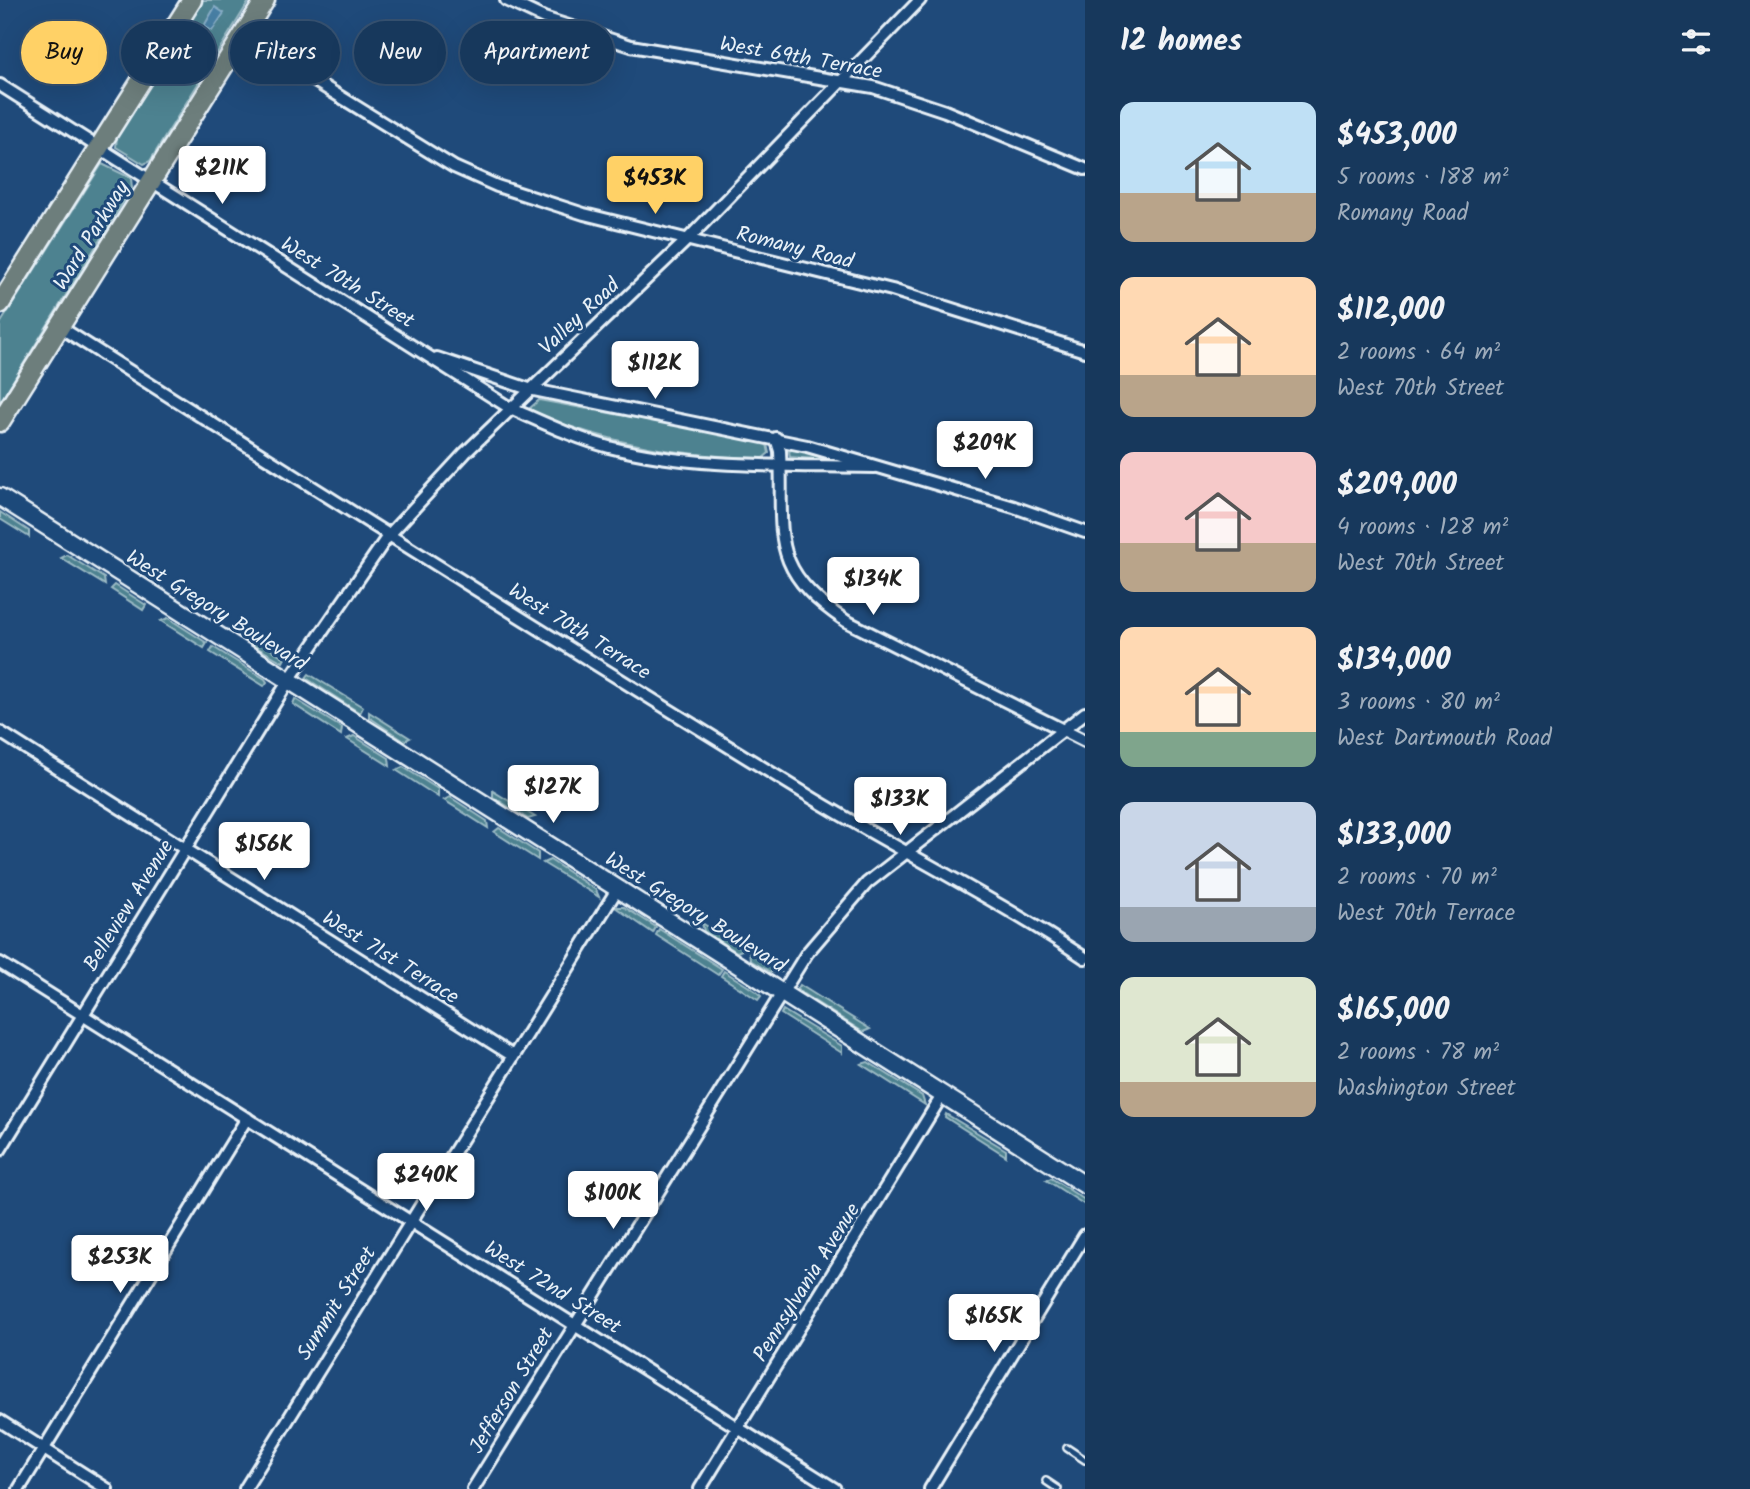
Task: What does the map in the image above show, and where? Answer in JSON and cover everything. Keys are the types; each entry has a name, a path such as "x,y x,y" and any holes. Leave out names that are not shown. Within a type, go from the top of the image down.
{"main road":[{"name":"Ward Parkway","path":"252,21 265,0"},
{"name":"Ward Parkway","path":"3,294 100,146 188,2"},
{"name":"Ward Parkway","path":"0,422 230,55"},
{"name":"West Gregory Boulevard","path":"0,497 1085,1185"}],"street":[{"name":"West 69th Terrace","path":"506,0 557,23 631,46 873,87 945,111 1085,169"},
{"name":"Valley Road","path":"289,680 388,536 529,389 687,240 920,0"},
{"name":"Romany Road","path":"320,84 454,167 497,186 584,214 892,290 1085,351"},
{"name":"West 70th Street","path":"0,85 100,146 468,384 510,408 579,437 630,451 686,460 874,467"},
{"name":"West 70th Terrace","path":"60,327 388,536 817,800 1038,927 1085,958"},
{"name":"West 70th Street","path":"427,355 529,389 644,415 776,438 1000,502 1085,532"},
{"path":"776,438 780,465 782,548 811,595 846,621 1085,741"},
{"name":"Belleview Avenue","path":"0,1150 289,680"},
{"name":"Jefferson Street","path":"473,1489 782,991 837,915 867,883 1085,713"},
{"name":"West 71st Terrace","path":"0,732 513,1056"},
{"name":"Summit Street","path":"245,1489 618,888"},
{"name":"West 72nd Street","path":"0,963 835,1489"},
{"name":"Pennsylvania Avenue","path":"701,1489 943,1094"},
{"path":"19,1489 247,1118"},
{"path":"930,1489 1085,1235"},
{"path":"0,1421 107,1489"}],"lane":[{"path":"1067,1448 1085,1460"},
{"path":"1046,1481 1058,1489"}],"green space":[{"path":"202,0 250,0 237,21 230,21 230,32 216,55 216,21 189,21"},
{"path":"150,84 198,84 150,161 144,164 116,147 117,137"},
{"path":"102,164 131,178 132,188 0,402 0,324"},
{"path":"539,400 756,440 767,444 769,453 763,458 703,455 620,441 536,414 530,408"},
{"path":"794,449 826,456 829,460 790,457 789,451"},
{"path":"0,512 29,531 29,537 0,519"},
{"path":"67,555 104,578 105,585 61,558"},
{"path":"115,585 146,605 143,610 111,589"},
{"path":"168,618 207,643 204,648 161,621"},
{"path":"252,637 285,658 283,662 251,644"},
{"path":"213,647 267,682 264,686 210,652"},
{"path":"309,674 363,707 360,713 306,678"},
{"path":"295,699 342,728 341,735 293,704"},
{"path":"369,712 410,738 404,741 369,717"},
{"path":"354,736 389,758 390,766 347,739"},
{"path":"403,767 438,789 438,797 396,770"},
{"path":"493,791 535,817 528,819 493,797"},
{"path":"450,797 487,821 488,828 444,800"},
{"path":"499,828 538,853 538,860 494,832"},
{"path":"550,860 596,890 599,897 543,863"},
{"path":"615,907 624,907 656,927 653,933"},
{"path":"702,923 744,949 737,952 704,931"},
{"path":"659,929 722,969 718,975 656,935"},
{"path":"749,952 780,972 770,972 750,960"},
{"path":"724,971 757,992 761,996 758,1000 721,976"},
{"path":"800,985 870,1029 863,1032 797,990"},
{"path":"783,1010 842,1046 842,1053 781,1014"},
{"path":"868,1062 922,1096 925,1105 861,1064"},
{"path":"946,1114 1006,1150 1006,1156 945,1117"},
{"path":"1051,1178 1085,1200 1085,1205 1046,1180"}],"water":[{"path":"215,7 224,13 216,25 216,21 207,21"}]}
